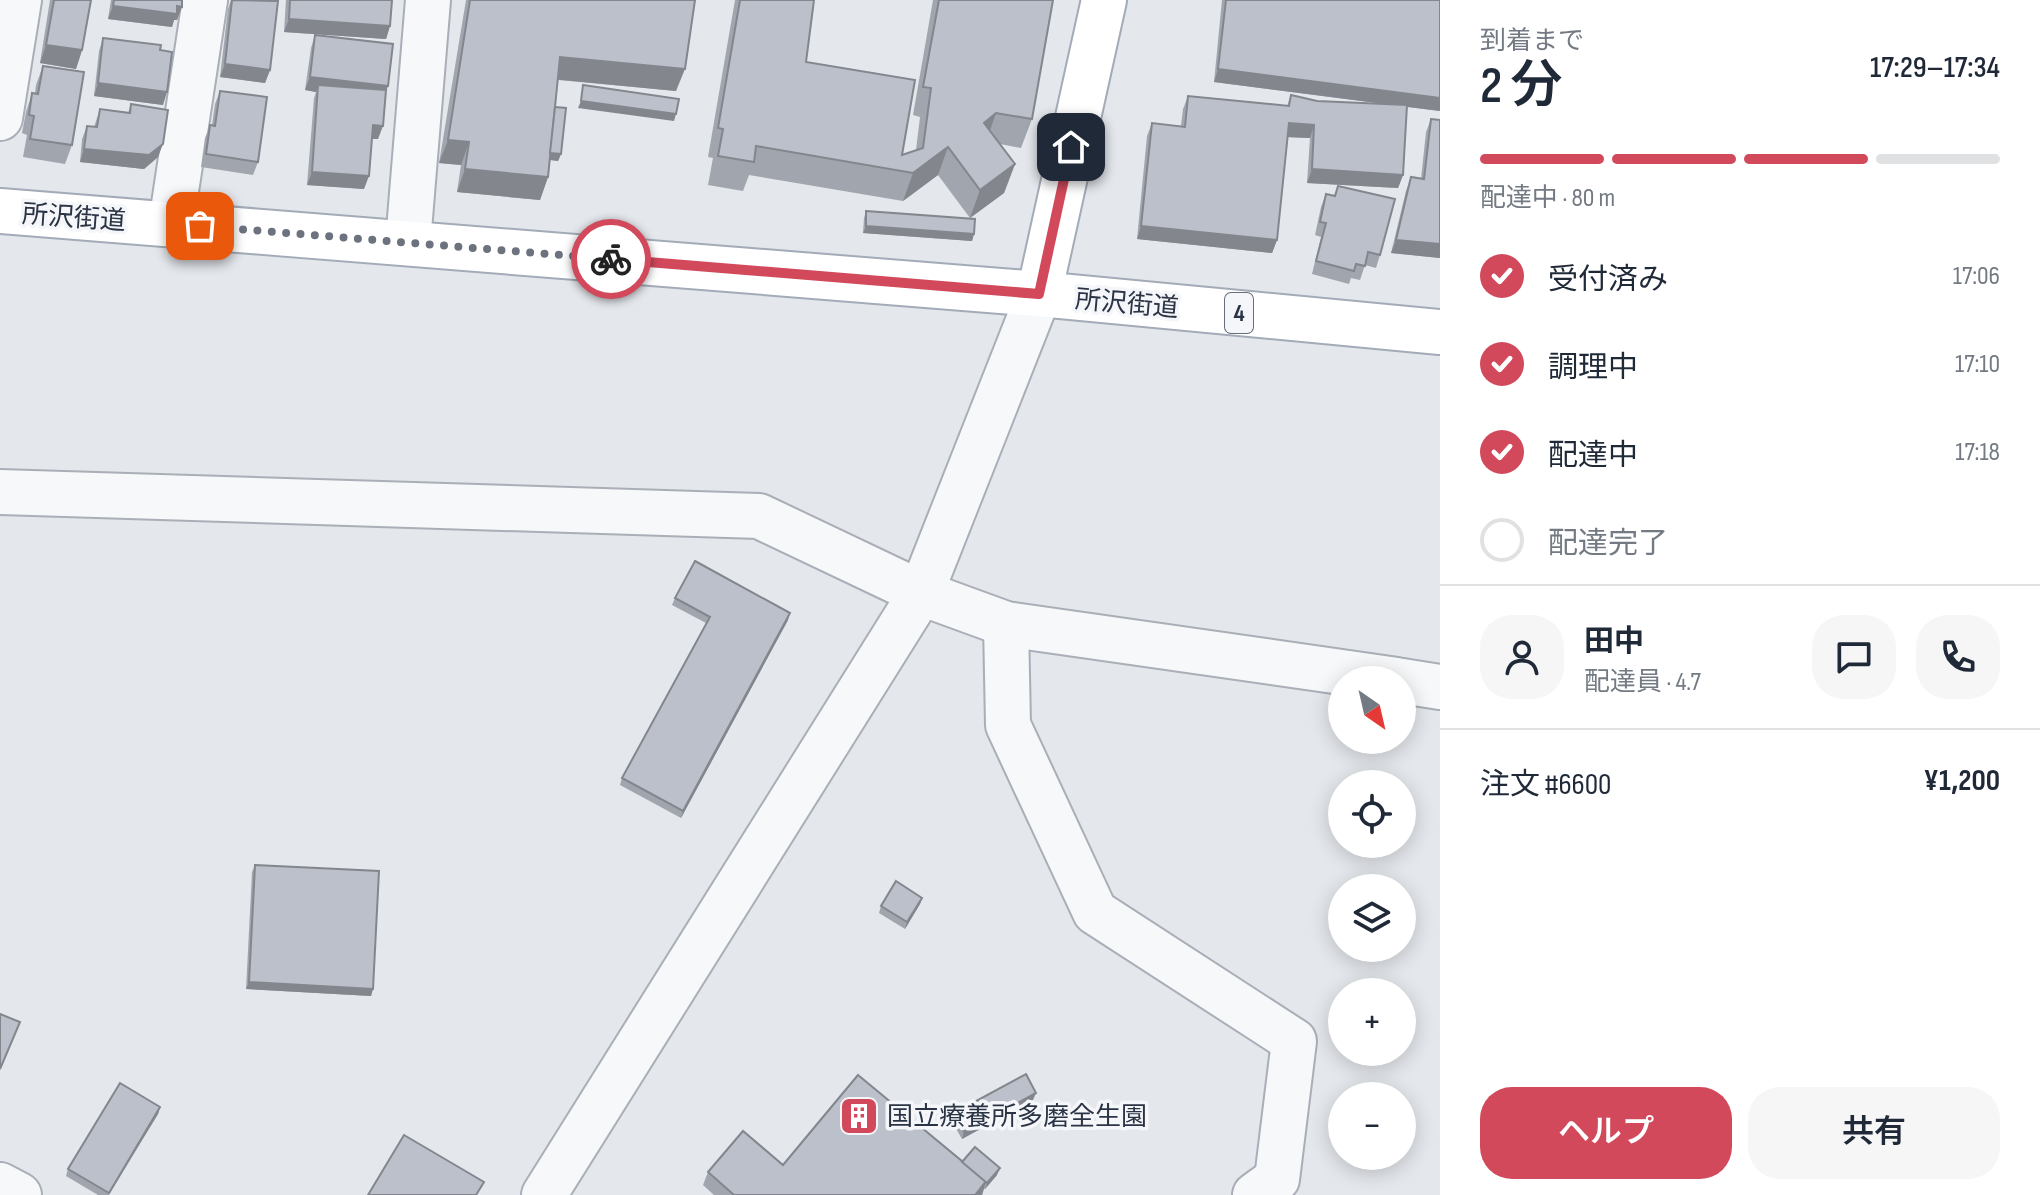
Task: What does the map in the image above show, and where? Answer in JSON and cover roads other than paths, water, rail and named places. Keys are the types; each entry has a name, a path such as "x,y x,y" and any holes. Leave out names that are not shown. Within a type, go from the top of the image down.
{"main road":[{"path":"1039,294 1104,0"},
{"name":"所沢街道","path":"0,211 1039,294 1440,332"}],"street":[{"path":"0,118 19,0"},
{"path":"171,224 205,0"},
{"path":"408,242 428,0"},
{"path":"544,1195 921,593 1039,294"},
{"path":"0,492 759,516 921,593 1006,624 1328,670"},
{"path":"1006,624 1008,725 1095,912 1294,1041 1277,1179 1255,1195"},
{"path":"1416,683 1440,687"},
{"path":"0,1185 19,1195"}],"place":[{"name":"国立療養所多磨全生園","path":"859,1116"}]}
